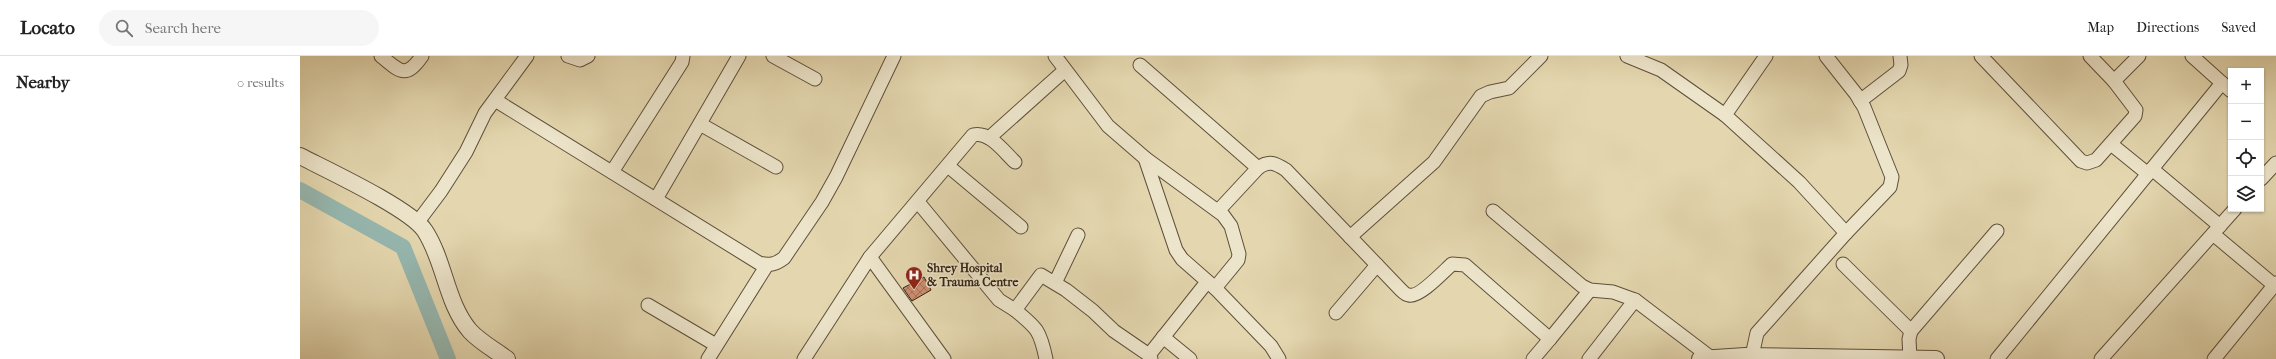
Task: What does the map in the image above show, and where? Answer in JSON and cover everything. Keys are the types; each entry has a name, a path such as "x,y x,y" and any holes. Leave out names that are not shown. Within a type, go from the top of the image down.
{"street":[{"path":"381,56 402,72 408,72 414,68 422,56"},
{"path":"417,223 445,185 466,152 485,113 527,56"},
{"path":"568,56 580,60 588,56"},
{"path":"612,172 682,62 682,56"},
{"path":"656,199 739,56"},
{"path":"773,56 815,79"},
{"path":"495,100 759,263 767,265 776,264 784,258 822,202 894,56"},
{"path":"1350,237 1434,162 1481,96 1490,92 1509,88 1541,56"},
{"path":"1628,56 1661,70 1725,115 1799,182 1846,233"},
{"path":"1725,115 1766,56"},
{"path":"1752,356 1757,333 1846,233 1890,187 1892,177 1860,101 1826,56"},
{"path":"1860,101 1899,71 1902,65 1900,56"},
{"path":"1981,56 2081,161 2091,163 2111,144 2132,120 2136,110 2114,81 2090,56"},
{"path":"2114,81 2139,56"},
{"path":"1997,359 2150,172 2226,87 2192,56"},
{"path":"989,138 1062,61 1108,126 1145,158 1218,211 1227,220 1231,226 1239,254 1236,264 1211,285 1163,337 1150,357 1114,332 1092,311 1055,283 1040,275 1015,310"},
{"path":"1140,65 1258,168"},
{"path":"700,124 776,167"},
{"path":"808,358 870,257 973,135 978,134 989,138 1015,162"},
{"path":"2111,144 2150,172 2275,284 2214,359"},
{"path":"300,156 388,203 417,223 425,231 442,270 452,301 470,331 507,359"},
{"path":"1145,158 1176,250 1182,259 1211,285 1271,346 1279,359"},
{"path":"1218,211 1258,168 1265,163 1273,162 1286,170 1377,265 1408,295 1415,295 1422,291 1452,264 1465,265 1550,339"},
{"path":"2264,176 2276,163"},
{"path":"948,166 1021,227"},
{"path":"918,202 999,300 1015,310 1037,328 1042,339 1046,359"},
{"path":"1493,211 1582,286 1590,290 1613,292 1635,300 1705,358 1752,356 1795,358 1936,359"},
{"path":"2101,359 2232,212"},
{"path":"1910,358 1909,339 1911,332 1996,231"},
{"path":"1055,283 1078,235"},
{"path":"870,257 944,359"},
{"path":"1843,264 1911,332"},
{"path":"708,359 767,265"},
{"path":"1336,313 1377,265"},
{"path":"1533,359 1590,290"},
{"path":"1589,359 1635,300"},
{"path":"648,305 716,345"},
{"path":"1163,337 1190,359"}],"building":[{"path":"924,277 931,290 912,301 903,288"}],"waterway":[{"path":"300,190 403,247 448,359"}],"place":[{"name":"Shrey Hospital & Trauma Centre","path":"914,290"}]}
